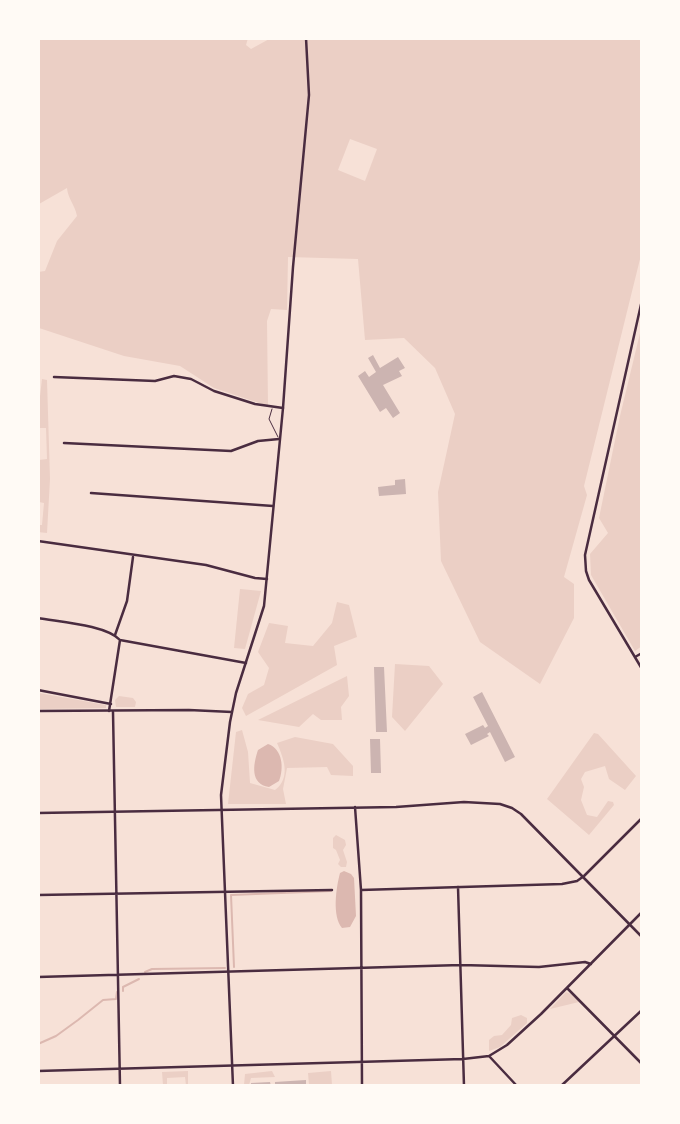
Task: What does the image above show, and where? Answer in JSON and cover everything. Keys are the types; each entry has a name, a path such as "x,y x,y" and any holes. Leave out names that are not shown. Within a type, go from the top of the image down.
{"street":[{"path":"233,1086 221,808 232,712 264,606 267,579 310,81 306,38"},
{"path":"642,300 585,555 589,580 642,669"},
{"path":"54,377 155,381 174,376 191,379 214,391 245,401 283,408"},
{"path":"64,443 232,451 258,441 279,439"},
{"path":"91,493 272,506"},
{"path":"38,541 206,565 267,579"},
{"path":"115,635 127,601 133,555"},
{"path":"38,618 103,630 120,640 246,663"},
{"path":"120,640 110,704 120,1086"},
{"path":"635,657 642,653"},
{"path":"38,690 110,704"},
{"path":"38,711 232,712"},
{"path":"38,813 489,802 512,808 522,814 642,937"},
{"path":"355,807 361,890 362,1086"},
{"path":"361,890 562,884 577,881 642,818"},
{"path":"458,887 464,1086"},
{"path":"38,895 332,890"},
{"path":"38,1071 464,1059 489,1056 507,1045 642,912"},
{"path":"38,977 591,964"},
{"path":"567,988 642,1064"},
{"path":"561,1086 642,1010"},
{"path":"489,1056 517,1086"}],"lane":[{"path":"274,407 269,419 279,439"}],"shaded area":[{"path":"248,38 246,45 251,49 271,38 641,39 641,255 584,486 587,495 564,577 574,584 574,618 540,684 480,642 441,561 438,492 455,414 435,368 404,338 365,340 358,259 288,257 287,310 271,309 267,321 268,406 214,388 180,366 124,356 39,328 38,272 45,271 57,241 77,216 67,188 39,204 39,39","holes":["350,139 377,149 365,181 338,170"]},
{"path":"641,329 642,646 635,651 591,575 590,554 608,533 599,518"},
{"path":"42,379 47,380 50,479 47,533 38,532 39,525 42,525 44,503 39,502 39,460 47,459 46,428 39,428"},
{"path":"240,589 261,591 245,649 234,648"},
{"path":"337,602 349,605 357,637 334,646 337,665 246,716 242,708 248,694 264,685 269,668 258,652 269,623 288,626 285,643 313,646 332,623"},
{"path":"395,664 429,666 443,684 405,731 392,717"},
{"path":"347,676 349,696 341,707 342,720 321,720 313,714 299,727 258,720"},
{"path":"39,693 106,705 106,708 39,709"},
{"path":"119,696 133,698 135,707 116,707 115,700"},
{"path":"242,730 248,752 250,783 275,790 280,785 285,768 277,743 295,737 333,744 353,766 353,776 331,775 327,767 287,768 283,789 286,804 228,804 236,732"},
{"path":"594,733 598,734 636,776 625,790 609,779 605,766 585,772 581,779 584,787 581,800 587,815 597,817 608,801 614,805 589,835 547,799"},
{"path":"268,744 277,750 282,765 279,781 269,787 259,782 254,773 258,750"},
{"path":"336,835 345,840 343,850 346,867 338,864 340,860 333,848 333,838"},
{"path":"344,871 354,878 356,916 350,927 342,928 337,916 336,902 340,873"},
{"path":"566,992 579,1002 550,1009"},
{"path":"521,1015 527,1018 527,1023 500,1047 489,1051 489,1040 502,1035 511,1025 512,1018"},
{"path":"188,1071 188,1085 185,1077 167,1078 167,1085 163,1085 162,1072"},
{"path":"272,1071 275,1077 251,1078 249,1085 244,1085 245,1074"},
{"path":"331,1071 332,1085 309,1085 308,1073"}],"building":[{"path":"373,355 380,368 398,357 405,368 399,371 402,376 383,385 400,413 393,418 386,408 380,412 358,376 365,371 369,377 376,372 368,358"},
{"path":"405,479 406,494 379,496 378,487 395,485 395,480"},
{"path":"374,667 384,667 387,732 376,732"},
{"path":"482,692 515,757 505,762 490,732 487,734 489,736 471,745 465,734 483,725 485,728 488,726 473,697"},
{"path":"370,739 380,739 381,773 371,773"},
{"path":"306,1080 306,1086 275,1086 275,1082"},
{"path":"270,1082 271,1086 251,1086 251,1083"}],"waterway":[{"path":"234,967 231,895 331,891"},
{"path":"145,972 152,969 225,968"},
{"path":"123,991 123,987 139,979"},
{"path":"38,1044 56,1036 103,1000 116,999 117,992"}]}
